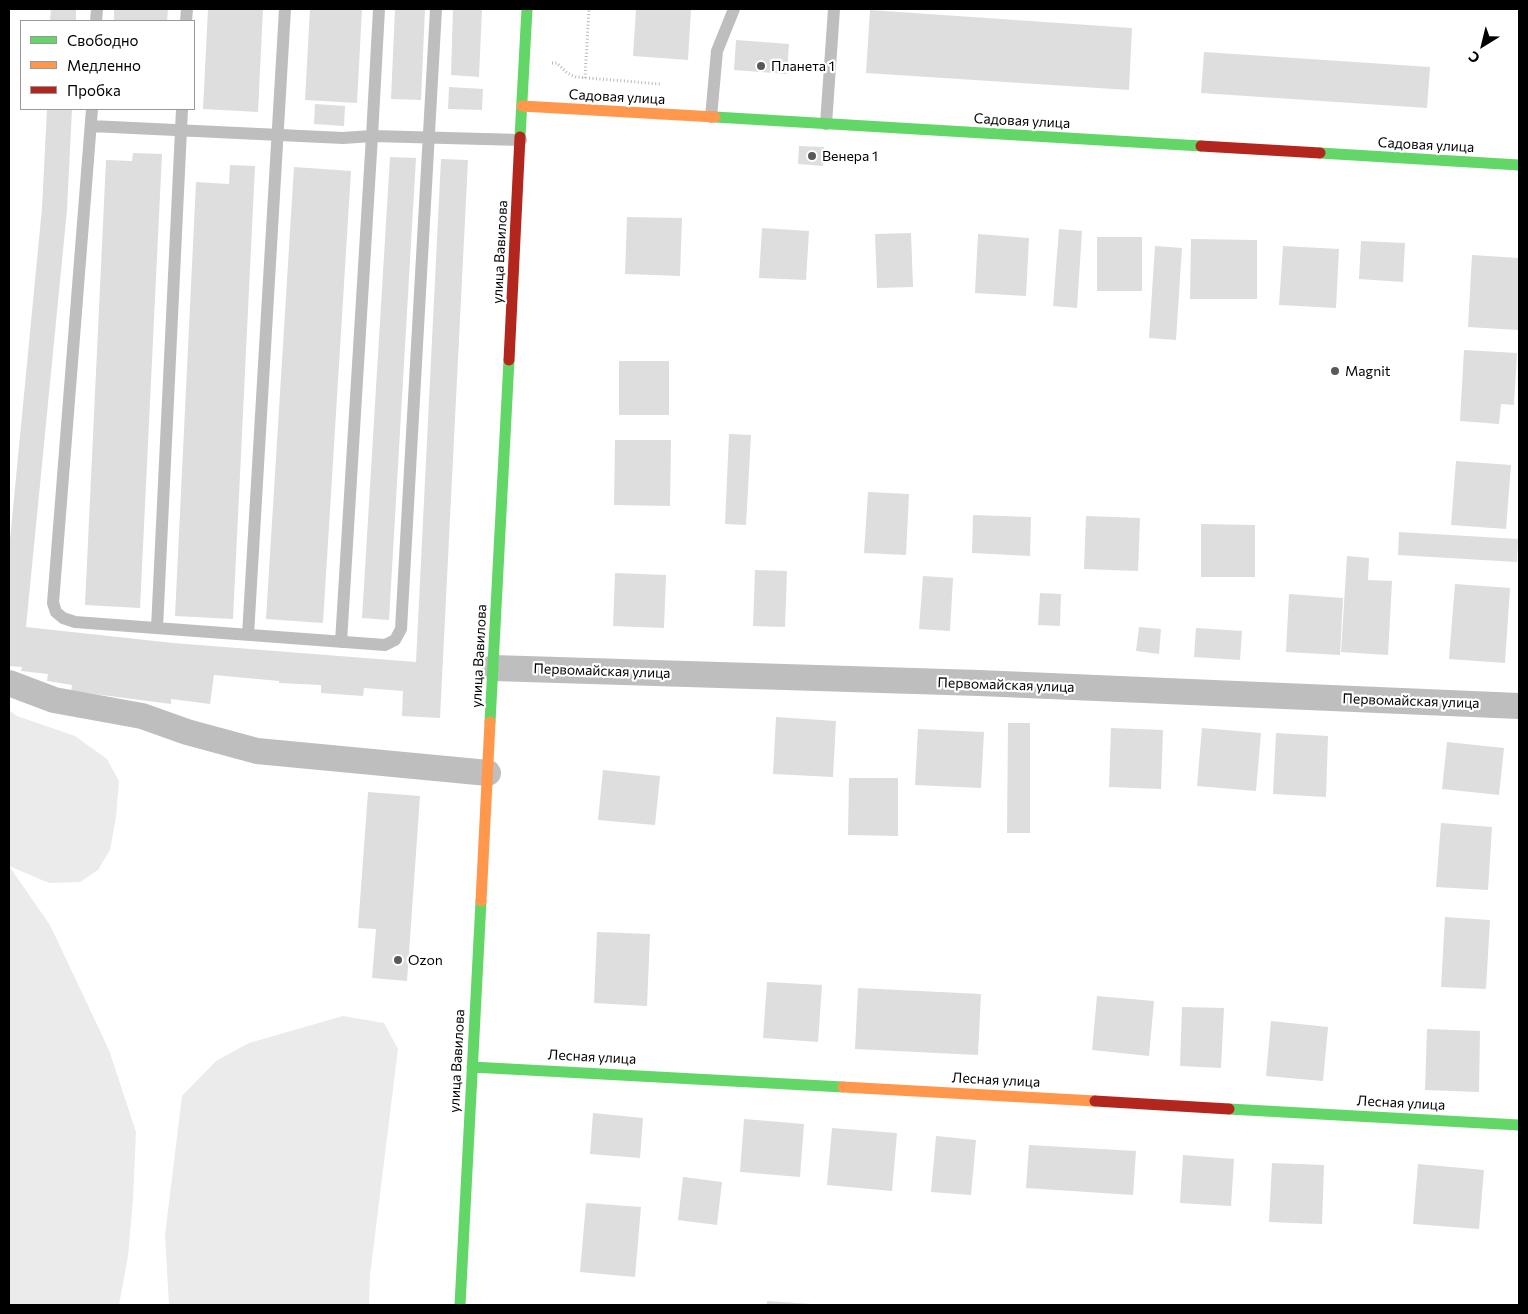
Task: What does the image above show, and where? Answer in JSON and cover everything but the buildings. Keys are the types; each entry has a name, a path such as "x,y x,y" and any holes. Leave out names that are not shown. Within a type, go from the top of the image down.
{"street":[{"name":"улица Вавилова","path":"460,1305 527,9"},
{"name":"Садовая улица","path":"522,106 1519,165"},
{"name":"Первомайская улица","path":"493,668 979,683 1519,706"},
{"path":"9,683 54,700 142,716 187,732 257,751 488,773"},
{"name":"Лесная улица","path":"472,1067 1519,1125"}],"lane":[{"path":"248,635 285,9"},
{"path":"341,642 379,9"},
{"path":"92,110 53,603 56,612 63,618 75,622 385,645 395,640 401,629 436,9"},
{"path":"712,117 716,56 734,9"},
{"path":"826,124 834,9"},
{"path":"157,628 182,110"},
{"path":"91,126 343,138 372,136 521,140"}],"path":[{"path":"585,78 589,9"}],"shaded area":[{"path":"9,710 17,716 75,736 107,759 119,781 116,817 110,850 98,870 80,882 49,883 9,866"},
{"path":"9,866 50,925 109,1050 136,1132 128,1256 119,1305 9,1305"},
{"path":"343,1016 384,1023 398,1049 370,1275 369,1305 169,1305 165,1235 182,1096 216,1061 249,1043"}],"traffic: fast":[{"path":"520,137 527,9"},
{"path":"715,117 1201,146"},
{"path":"1320,153 1519,165"},
{"path":"490,722 509,360"},
{"path":"460,1305 481,901"},
{"path":"472,1067 843,1087"},
{"path":"1229,1109 1519,1125"}],"traffic: slow":[{"path":"522,106 715,117"},
{"path":"481,901 490,722"},
{"path":"843,1087 1095,1101"}],"traffic: jam":[{"path":"509,360 520,137"},
{"path":"1201,146 1320,153"},
{"path":"1095,1101 1229,1109"}],"place":[{"name":"Планета 1","path":"761,66"},
{"name":"Венера 1","path":"812,156"},
{"name":"Magnit","path":"1335,371"},
{"name":"Ozon","path":"398,960"}]}
